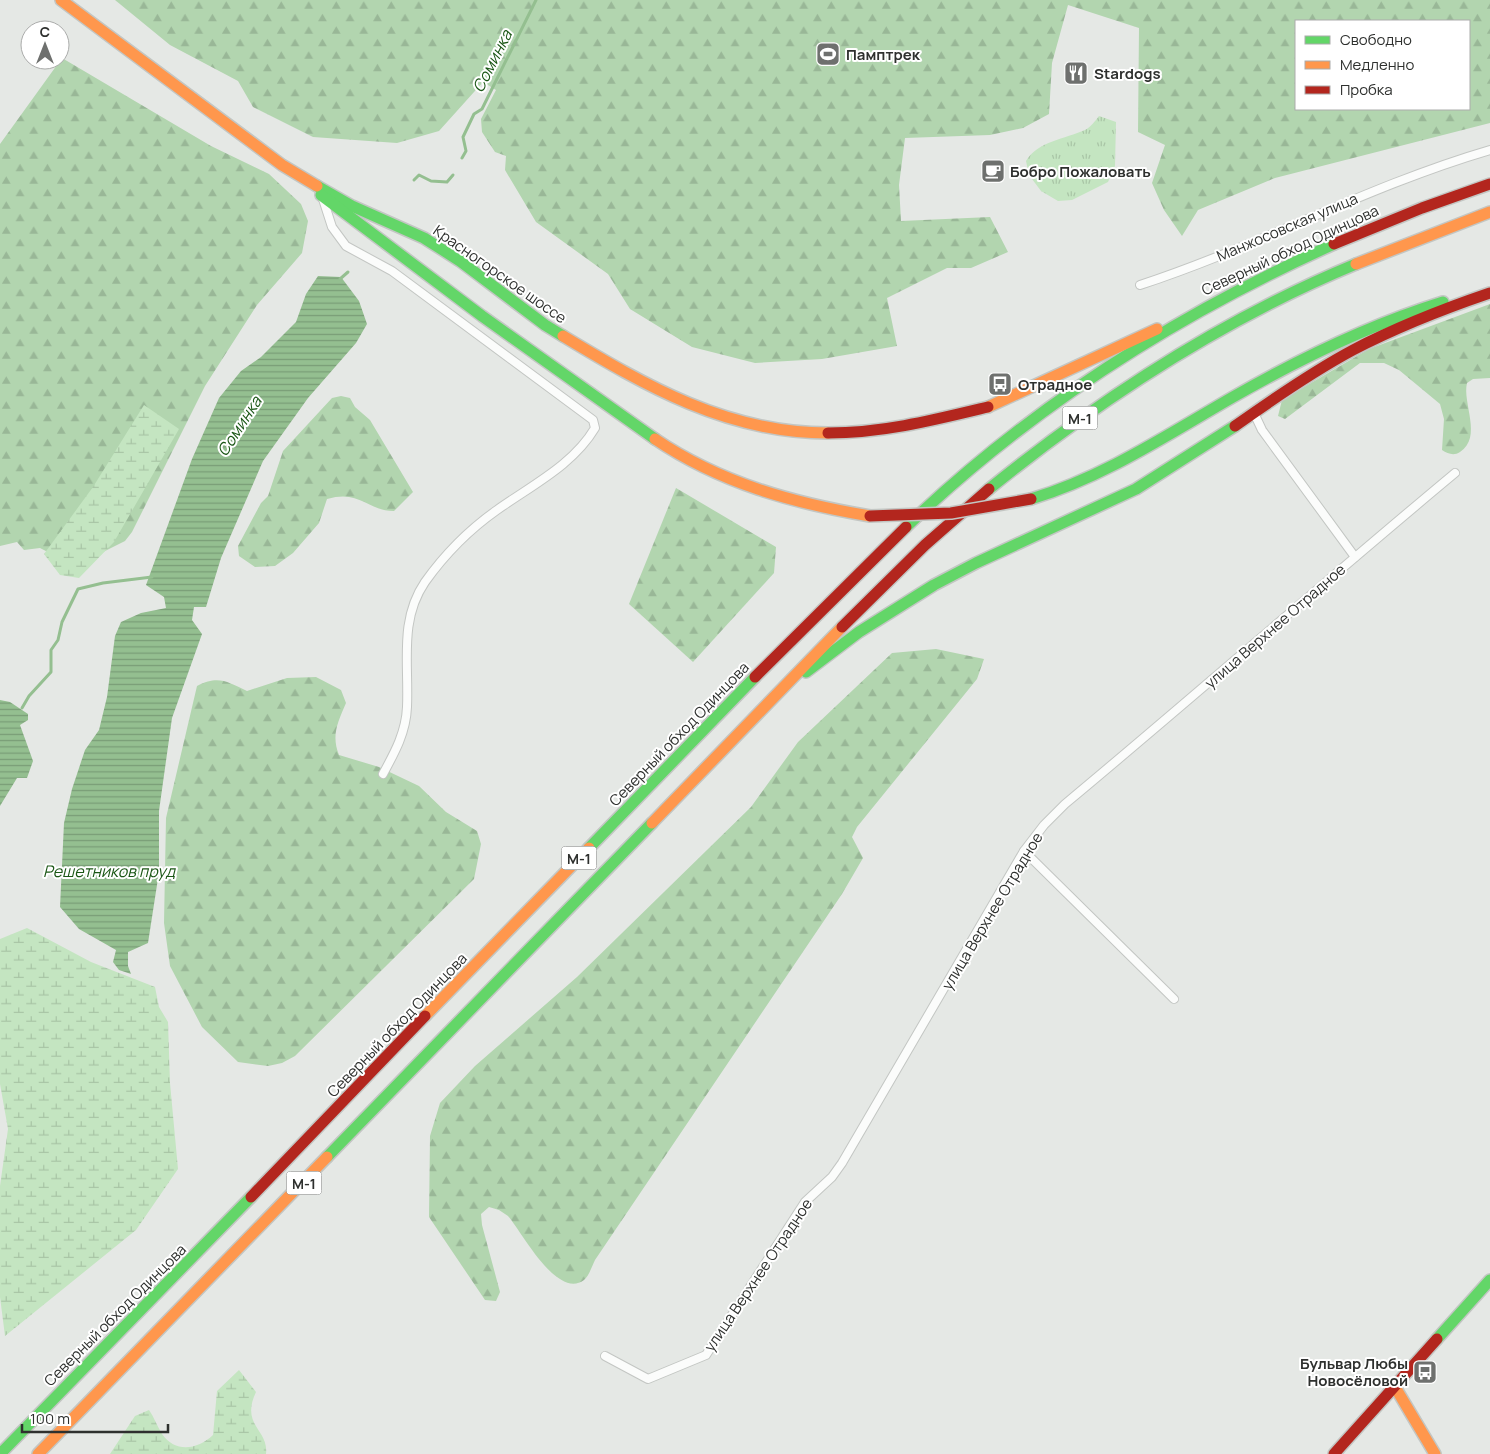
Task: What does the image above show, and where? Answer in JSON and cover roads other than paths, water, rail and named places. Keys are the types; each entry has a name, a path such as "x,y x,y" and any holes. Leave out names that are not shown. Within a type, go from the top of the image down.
{"main road":[{"name":"Красногорское шоссе","path":"62,1 282,165 344,201 406,228 432,243 578,346 651,388 699,409 765,426 830,434 878,431 938,420 988,407 1200,310"},
{"path":"282,165 529,352 684,457 733,481 814,508 870,516 949,514 1031,499 1072,484 1122,462 1274,374 1333,343 1395,317 1490,292"},
{"name":"Северный обход Одинцова","path":"0,1454 206,1245 646,789 922,511 988,454 1056,402 1126,354 1200,310 1262,277 1361,231 1490,184"},
{"name":"М-1","path":"38,1454 742,730 953,520 1005,475 1106,399 1214,333 1292,293 1371,256 1490,212"},
{"path":"742,730 769,703 828,654 890,611 955,573 1135,489 1340,358 1398,327 1490,292"},
{"path":"1334,1454 1490,1280"},
{"path":"1395,1387 1435,1454"}],"street":[{"name":"Манжосовская улица","path":"1140,285 1189,269 1347,201 1490,150"},
{"path":"322,196 332,227 346,246 392,271 593,420 595,428 574,456 466,534 426,581 412,604 408,628 405,658 407,708 401,742 383,774"},
{"path":"1254,413 1262,430 1355,557"},
{"name":"улица Верхнее Отрадное","path":"605,1356 648,1379 706,1355 805,1202 832,1177 842,1163 1024,851 1044,825 1065,804 1222,673 1455,473"},
{"path":"1024,851 1174,999"}],"water":[{"name":"Решетников пруд","path":"318,276 341,277 359,301 367,324 356,343 308,398 263,461 221,558 206,607 194,607 192,620 202,634 172,718 159,811 159,872 148,943 128,952 128,966 131,974 119,970 113,962 116,950 79,929 60,907 64,823 72,789 85,750 99,730 107,697 115,636 121,622 141,613 166,608 164,597 146,585 192,459 219,398 241,371 261,357 296,322 306,294"},
{"path":"0,700 10,702 28,714 28,720 20,725 33,761 27,778 17,778 0,806"}],"waterway":[{"name":"Соминка","path":"462,158 466,151 463,137 474,114 482,109 536,0"},
{"name":"Соминка","path":"414,180 419,175 431,181 447,182 453,175"},
{"name":"Соминка","path":"340,279 348,272"},
{"path":"22,708 29,696 51,672 51,650 58,640 62,622 78,589 103,583 152,577"}],"place":[{"name":"Памптрек","path":"828,54"},
{"name":"Stardogs","path":"1076,73"},
{"name":"Бобро Пожаловать","path":"993,171"},
{"name":"Отрадное","path":"1000,384"},
{"name":"Бульвар Любы Новосёловой","path":"1425,1372"}]}
